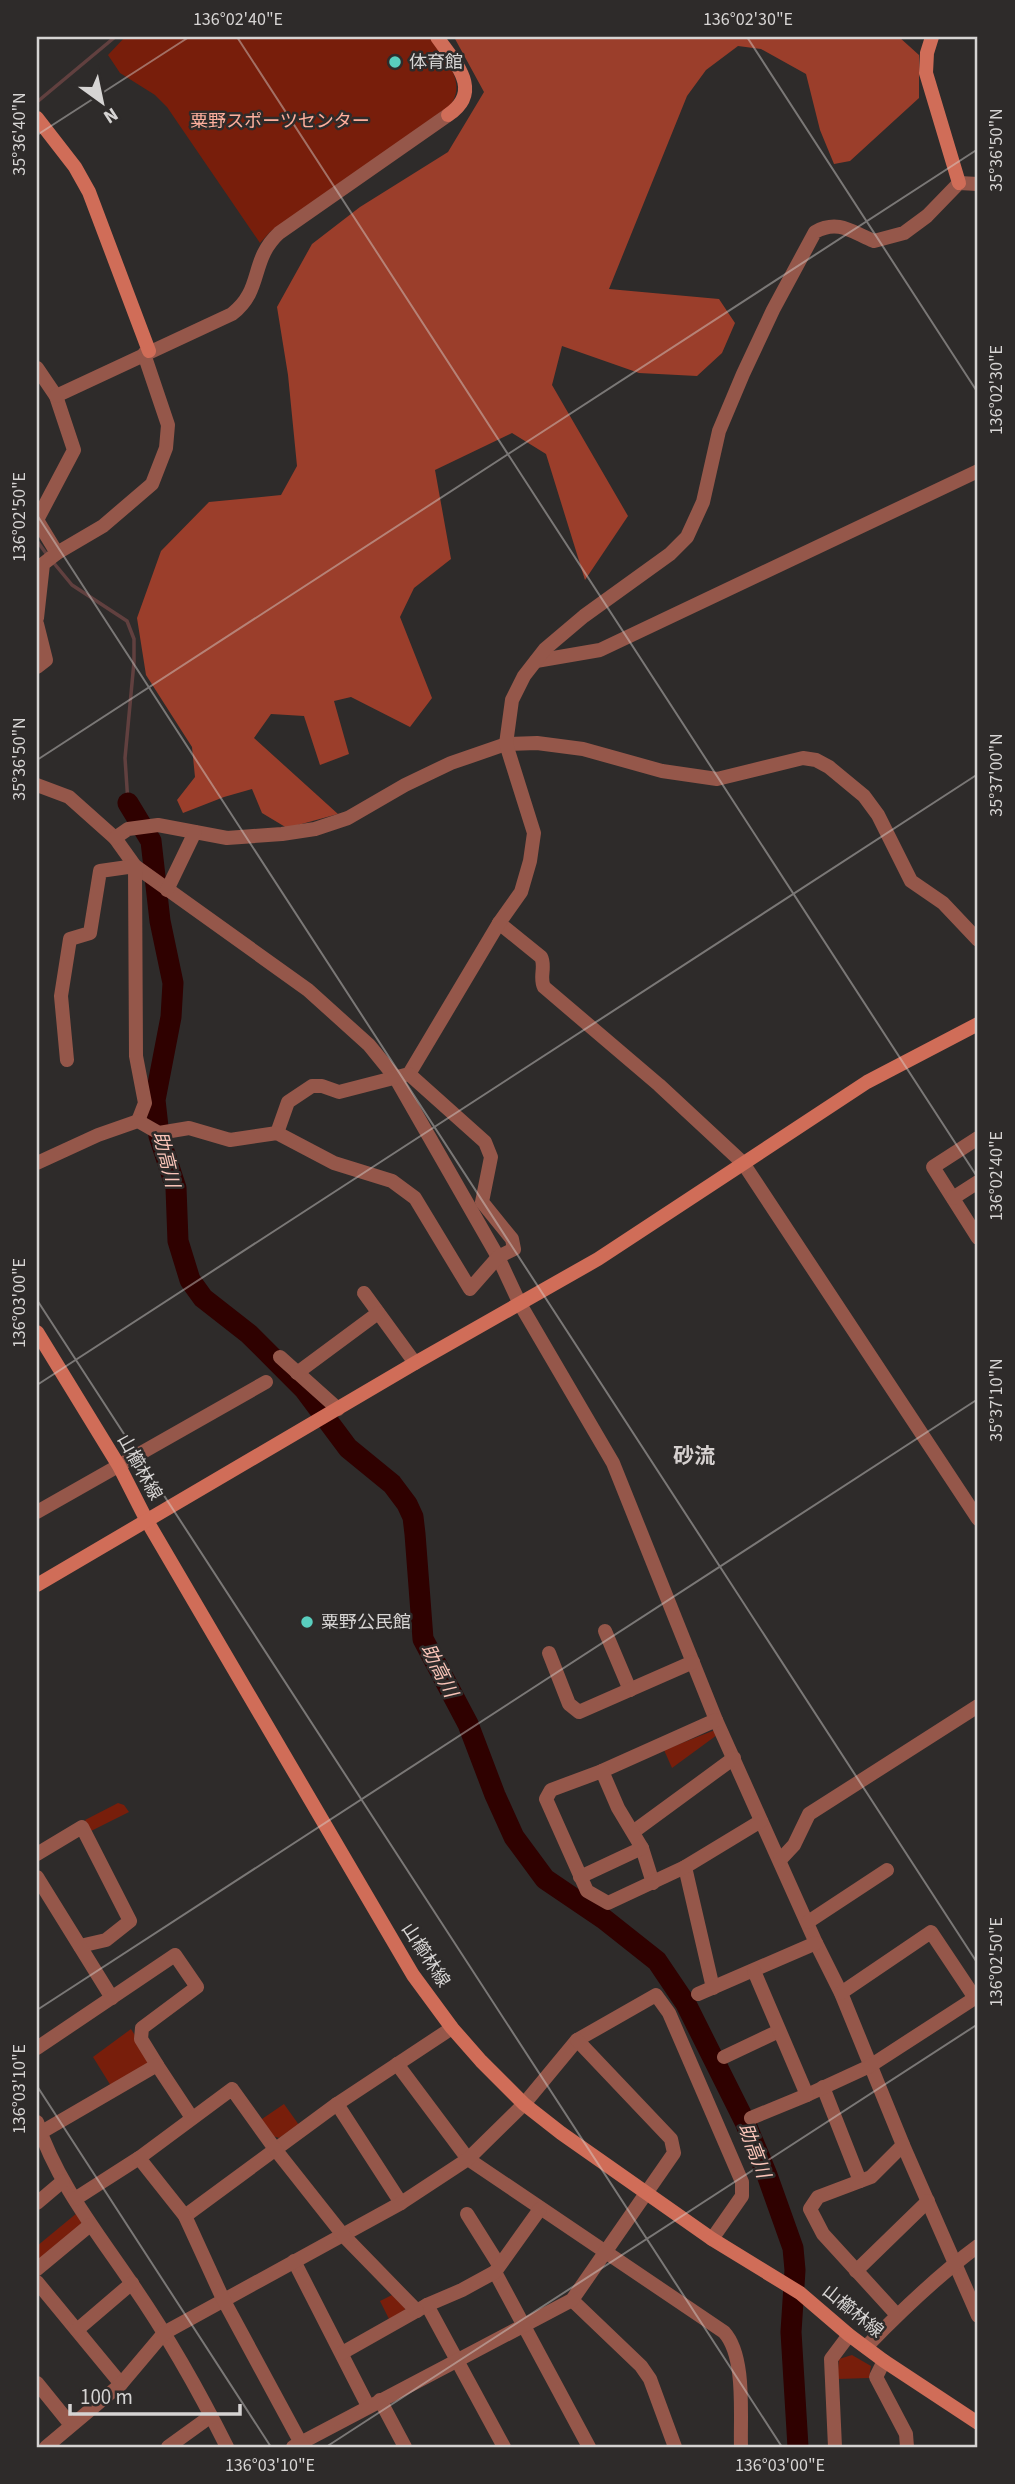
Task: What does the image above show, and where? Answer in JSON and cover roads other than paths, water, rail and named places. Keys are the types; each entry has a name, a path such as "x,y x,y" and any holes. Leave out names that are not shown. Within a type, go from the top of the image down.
{"street":[{"path":"56,396 239,308 252,291 257,267 265,248 279,233 448,116 463,102 467,85 458,66 437,37"},
{"path":"932,37 927,53 926,73 959,183"},
{"path":"37,118 75,167 89,192 146,352 168,425 166,448 152,484 103,526 57,553 40,559 37,618"},
{"path":"959,183 978,186"},
{"path":"277,1133 288,1102 312,1086 322,1086 339,1092 402,1075 521,892 530,861 534,833 506,744 512,700 524,676 545,649 584,616 670,554 687,537 703,502 719,431 773,310 815,232 827,225 839,226 874,242 904,233 927,216 959,183"},
{"path":"37,368 56,396 74,450 37,520 57,553"},
{"path":"536,661 600,650 978,471"},
{"path":"37,624 46,660 37,667"},
{"path":"115,838 128,829 158,825 227,838 315,829 348,818 404,785 451,763 506,744 537,743 583,749 662,771 717,779 803,758 829,766 864,796 878,815 911,881 943,903 978,940"},
{"path":"37,785 69,797 115,838 135,866 308,990 402,1075 485,1142 491,1157 482,1202 512,1239 514,1249 498,1257 470,1289 415,1198 392,1181 334,1163 277,1133 230,1140 189,1128 159,1133 138,1121"},
{"path":"167,890 195,832"},
{"path":"66,1060 61,996 70,939 90,933 100,871 135,866"},
{"path":"37,1163 138,1121 145,1103 136,1056 135,866"},
{"path":"499,923 542,959 544,987 659,1085 743,1163 978,1519"},
{"path":"37,1585 598,1259 867,1082 978,1024"},
{"path":"402,1075 520,1304 612,1463 716,1720 841,1993 903,2146 978,2316"},
{"path":"978,1138 933,1167 978,1238"},
{"path":"953,1198 978,1182"},
{"path":"364,1293 415,1363"},
{"path":"297,1373 378,1312"},
{"name":"山櫛林線","path":"37,1332 119,1466 147,1521 413,1975 452,2028 524,2104 561,2133 712,2239 800,2293 884,2361 978,2423"},
{"path":"280,1357 335,1411"},
{"path":"37,1512 266,1382"},
{"path":"605,1631 630,1690"},
{"path":"549,1653 569,1703 579,1712 693,1662"},
{"path":"780,1860 793,1845 809,1814 978,1706"},
{"path":"716,1720 602,1771 551,1790 546,1799 580,1877 587,1891 608,1903 685,1867 761,1821"},
{"path":"633,1832 734,1758"},
{"path":"602,1771 618,1808 642,1848 653,1883"},
{"path":"37,1854 82,1827 130,1921 106,1940 80,1946"},
{"path":"580,1877 642,1848"},
{"path":"685,1867 713,1988"},
{"path":"808,1922 887,1870"},
{"path":"37,1877 42,1898 80,1946 112,1998"},
{"path":"751,2118 870,2066 976,1997 931,1932 841,1993"},
{"path":"698,1994 816,1943"},
{"path":"37,2048 175,1955 197,1987 142,2028 141,2039 192,2118"},
{"path":"754,1971 807,2095"},
{"path":"46,2447 121,2384 164,2333 401,2203 468,2159 524,2104 577,2040 656,1995 669,2013 743,2182 742,2196 712,2239"},
{"path":"185,2216 337,2104 452,2028"},
{"path":"724,2057 779,2031"},
{"path":"139,2158 185,2216 223,2299 299,2446 374,2403 572,2300 606,2254 674,2153 671,2139 577,2040"},
{"path":"397,2064 468,2159 606,2254 718,2326 730,2339 738,2370 741,2447 734,2447"},
{"path":"157,2065 39,2128 63,2181 164,2333 227,2447"},
{"path":"823,2087 860,2181"},
{"path":"75,2199 139,2158 232,2089 275,2149 344,2235 422,2308 459,2360 504,2447"},
{"path":"337,2104 401,2203"},
{"path":"897,2315 823,2234 810,2209 818,2197 871,2177 903,2146"},
{"path":"37,2203 63,2181"},
{"path":"856,2272 928,2201"},
{"path":"342,2353 422,2308 462,2290 497,2268 540,2209"},
{"path":"467,2214 589,2447"},
{"path":"37,2269 90,2225"},
{"path":"866,2347 897,2315 978,2246"},
{"path":"294,2261 342,2353 405,2447"},
{"path":"37,2281 121,2384"},
{"path":"77,2330 132,2283"},
{"path":"572,2300 641,2366 650,2379 675,2447"},
{"path":"835,2447 831,2359 849,2335"},
{"path":"884,2361 876,2377 906,2434 907,2447"},
{"path":"37,2383 71,2425"},
{"path":"168,2447 211,2416"}],"waterway":[{"path":"37,102 115,37"},
{"path":"37,541 48,556"},
{"path":"53,562 72,585 127,621 134,639 125,758 128,803"},
{"name":"助高川","path":"128,803 151,841 160,921 173,983 171,1017 155,1100 159,1136 176,1188 178,1241 190,1280 203,1298 249,1334 304,1389 348,1448 392,1484 407,1504 413,1517 423,1639 468,1724 514,1837 545,1879 604,1919 657,1961 686,2004 745,2122 793,2248 795,2270 791,2332 798,2447"}],"place":[{"name":"体育館","path":"395,62"},
{"name":"粟野公民館","path":"307,1622"}],"district":[{"name":"砂流","path":"694,1456"}],"park label":[{"name":"粟野スポーツセンター","path":"280,121"}]}
